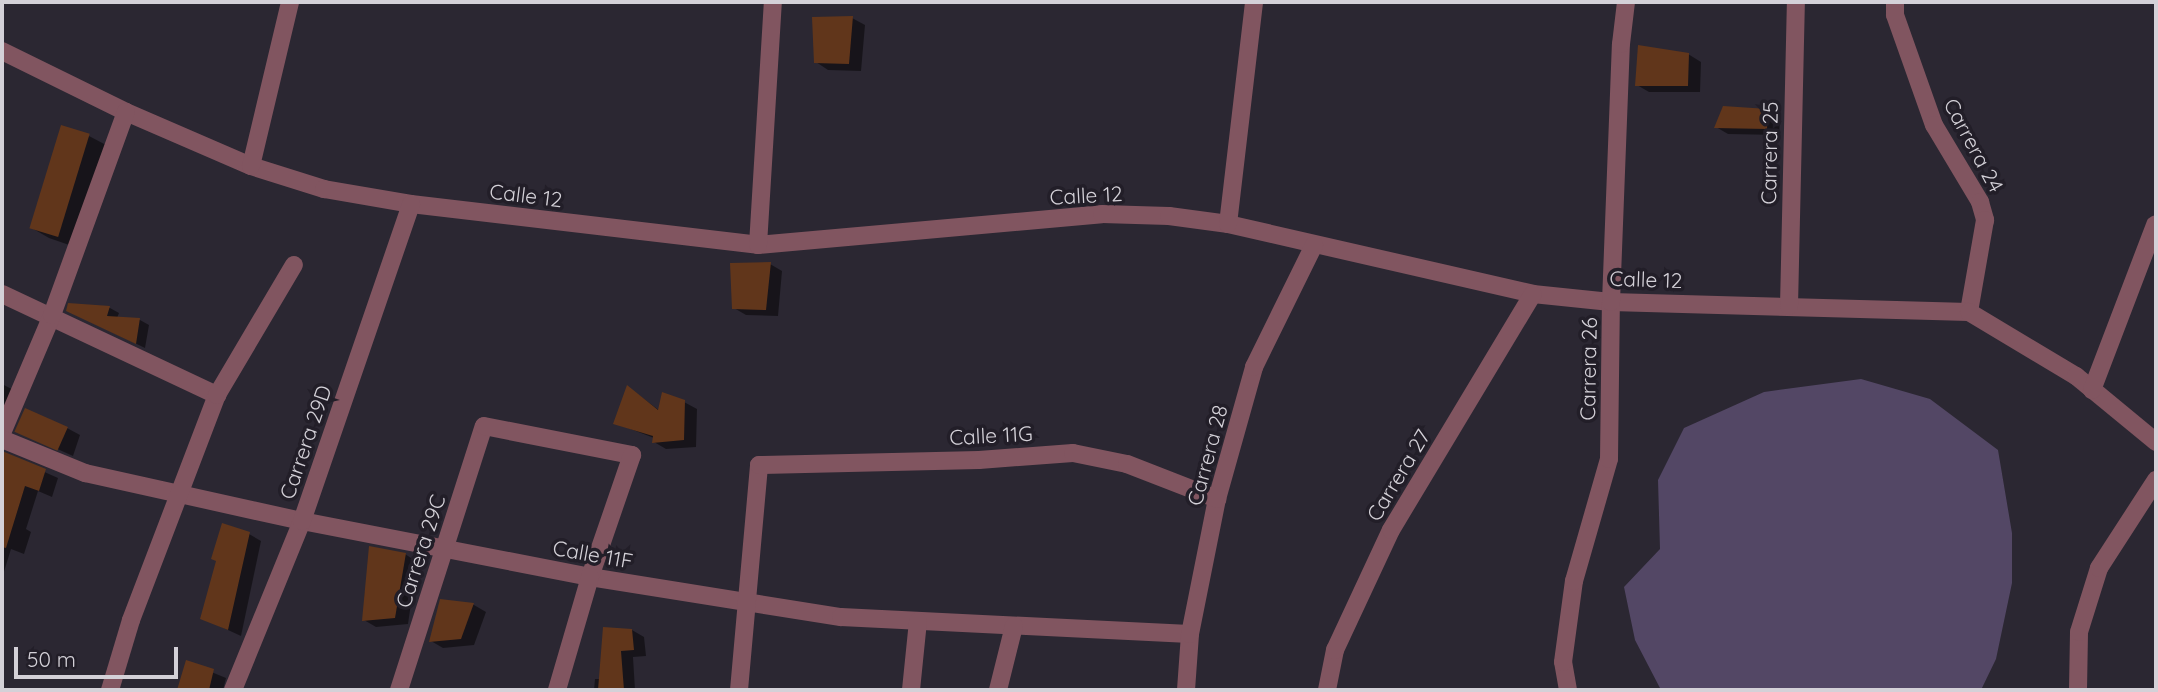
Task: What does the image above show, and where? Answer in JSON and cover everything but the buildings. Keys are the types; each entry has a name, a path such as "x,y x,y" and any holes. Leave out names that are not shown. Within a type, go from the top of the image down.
{"street":[{"path":"251,166 290,2"},
{"path":"758,245 773,2"},
{"path":"1228,223 1254,2 1242,2"},
{"name":"Carrera 26","path":"1568,690 1563,662 1574,581 1609,459 1611,302 1621,44 1626,2"},
{"name":"Carrera 25","path":"1788,306 1796,2"},
{"name":"Carrera 24","path":"1895,2 1895,15 1934,125 1980,202 1986,220 1969,312"},
{"name":"Calle 12","path":"2,51 126,112 251,166 324,189 411,204 758,245 1102,214 1169,216 1228,223 1533,294 1611,302 1969,312 2076,376 2156,442"},
{"path":"2,433 52,315 126,112"},
{"name":"Carrera 29D","path":"233,690 302,521 411,204"},
{"path":"2092,390 2155,225"},
{"name":"Carrera 28","path":"1186,690 1190,634 1217,499 1254,367 1314,245"},
{"path":"110,690 131,620 217,395 294,265"},
{"path":"2,294 52,315 217,395"},
{"name":"Carrera 27","path":"1327,690 1335,650 1391,530 1533,294"},
{"name":"Carrera 29C","path":"399,690 484,426 632,455 590,577"},
{"name":"Calle 11F","path":"2,439 85,473 302,521 590,577 841,617 1190,634"},
{"name":"Calle 11G","path":"747,601 760,465 979,460 1073,453 1127,464 1217,499"},
{"path":"2078,690 2078,632 2099,568 2156,480"},
{"path":"558,690 590,577"},
{"path":"739,690 747,601"},
{"path":"911,690 918,621"},
{"path":"998,690 1014,626"}],"shaded area":[{"path":"1861,379 1930,399 1998,450 2012,533 2012,583 1996,659 1981,690 1661,690 1635,640 1624,587 1660,549 1658,480 1684,428 1764,392"}]}
